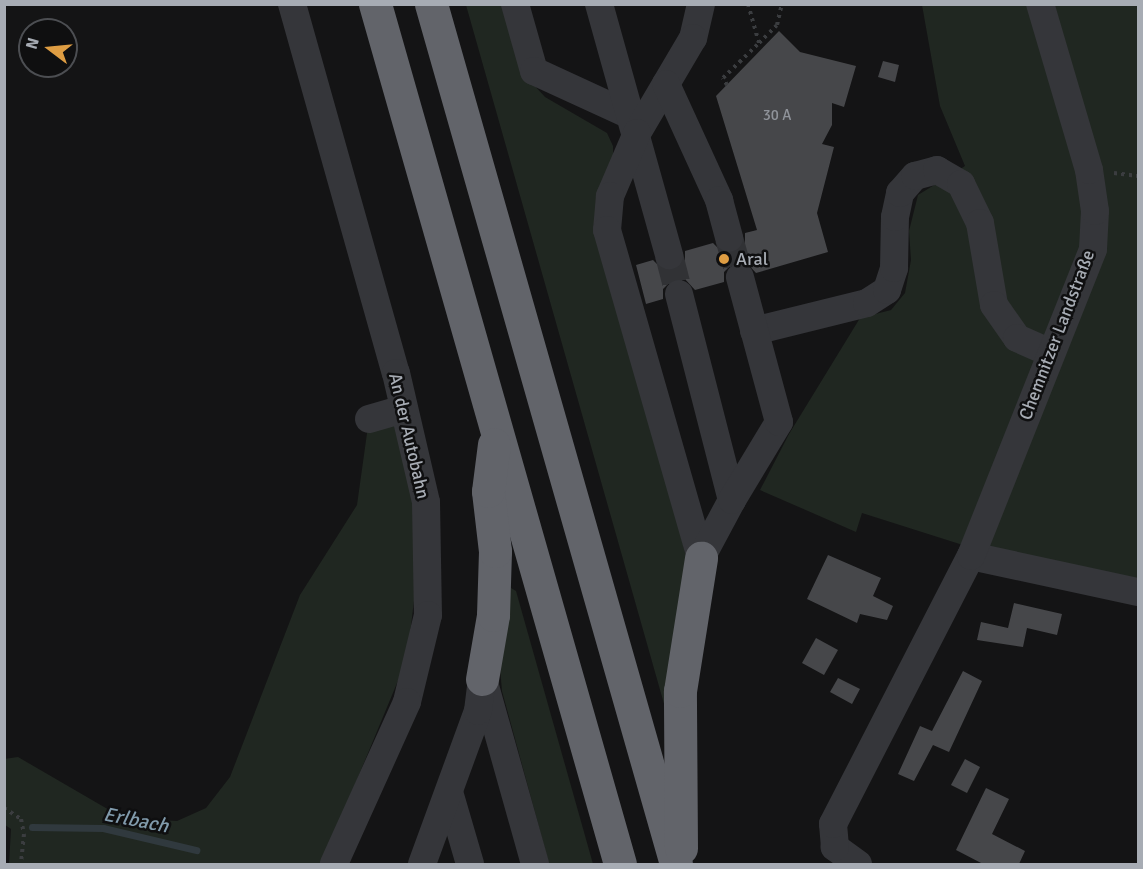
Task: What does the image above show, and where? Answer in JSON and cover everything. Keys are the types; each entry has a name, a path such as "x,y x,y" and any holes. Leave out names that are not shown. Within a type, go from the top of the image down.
{"highway":[{"path":"375,4 620,864"},
{"path":"431,4 678,864"},
{"path":"483,679 493,615 495,551 488,491 496,428"},
{"path":"678,864 683,788 680,691 701,558"}],"street":[{"name":"An der Autobahn","path":"292,4 404,409 426,502 428,615 407,702 334,864"},
{"path":"515,4 534,71 634,125"},
{"path":"599,4 669,255"},
{"path":"683,4 693,38"},
{"path":"701,4 693,38 666,84 634,125 610,196 607,230 701,558"},
{"name":"Chemnitzer Landstraße","path":"858,864 834,847 833,824 971,556 1093,249 1095,211 1089,170 1040,4"},
{"path":"666,84 719,200 729,238"},
{"path":"754,331 867,303 887,290 894,268 895,217 900,193 915,176 937,170 961,184 980,223 994,305 1017,338 1051,353"},
{"path":"701,558 732,500 779,422 740,277"},
{"path":"679,294 732,500"},
{"path":"369,419 404,409"},
{"path":"971,556 1138,592"},
{"path":"422,864 478,711 483,679"},
{"path":"483,679 535,864"},
{"path":"449,792 470,864"}],"path":[{"path":"748,4 759,43"},
{"path":"727,86 723,78 777,25 782,4"},
{"path":"4,807 21,819 24,834 21,864"}],"shaded area":[{"path":"466,5 507,5 534,85 545,97 607,133 613,146 613,163 599,195 687,561 670,725"},
{"path":"922,5 1138,5 1138,583 988,553 862,513 856,532 760,490 789,434 860,318 891,310 905,293 911,260 909,231 918,195 965,166 940,106"},
{"path":"369,419 397,426 415,509 416,584 407,659 322,864 9,864 11,829 5,825 4,759 18,757 123,818 177,821 206,808 230,777 300,595 357,505"},
{"path":"511,588 516,591 593,864 549,864 502,691 500,668"}],"building":[{"path":"779,31 800,52 856,66 844,107 832,103 832,125 822,144 834,147 817,213 828,252 756,273 745,261 735,261 724,272 724,282 695,290 684,278 674,278 663,289 663,299 646,304 636,265 653,260 664,271 674,271 685,260 685,251 713,243 724,254 734,254 745,243 745,233 757,230 716,96"},
{"path":"883,61 899,65 895,82 878,77"},
{"path":"828,555 881,578 873,596 893,606 887,620 860,614 857,623 807,599"},
{"path":"1014,603 1062,614 1057,635 1027,628 1023,647 977,640 981,622 1008,628"},
{"path":"816,638 838,650 824,675 802,663"},
{"path":"963,671 982,681 949,752 933,745 914,781 898,774 920,726 932,731"},
{"path":"838,678 860,689 852,704 830,692"},
{"path":"965,759 980,767 967,793 951,785"},
{"path":"986,788 1009,799 992,834 1025,851 1019,864 983,864 956,850"}],"waterway":[{"name":"Erlbach","path":"32,827 103,828 196,850"}],"tunnel":[{"path":"729,238 740,277"},
{"path":"669,255 679,294"}],"place":[{"name":"Aral","path":"724,259"}]}
